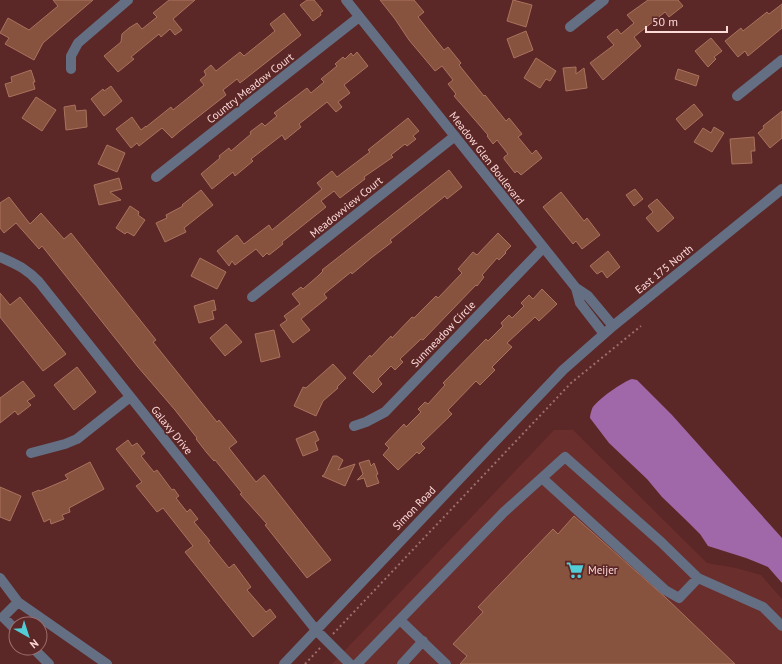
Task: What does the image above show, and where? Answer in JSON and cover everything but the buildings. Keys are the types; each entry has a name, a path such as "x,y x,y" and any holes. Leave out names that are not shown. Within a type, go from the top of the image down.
{"street":[{"path":"71,69 71,56 78,43 128,0"},
{"name":"Meadow Glen Boulevard","path":"346,0 543,248 576,288 588,296 613,326"},
{"path":"570,27 604,0"},
{"name":"Country Meadow Court","path":"156,178 359,16"},
{"path":"737,96 782,60"},
{"name":"Meadowview Court","path":"252,297 455,136"},
{"name":"East 175 North","path":"563,370 613,326 782,189"},
{"name":"Sunmeadow Circle","path":"354,426 366,422 385,412 543,248"},
{"name":"Galaxy Drive","path":"0,257 25,269 39,282 316,630 350,664"},
{"path":"576,288 580,303 604,334"},
{"name":"Simon Road","path":"284,664 563,370"},
{"path":"31,453 65,444 77,439 130,397"},
{"path":"357,664 504,512 565,457 698,578 763,607 782,626"},
{"path":"542,478 665,590 680,598 698,578"},
{"path":"0,578 18,602 105,663"},
{"path":"1,618 18,602"},
{"path":"400,620 446,664"},
{"path":"402,664 423,641"},
{"path":"41,656 49,664"}],"path":[{"path":"343,623 571,383 642,326"}],"shaded area":[{"path":"632,379 637,380 672,415 782,538 782,583 768,567 746,558 708,546 700,534 662,497 647,479 609,443 590,418 592,409 598,401 617,387"},
{"path":"554,430 573,430 707,563 736,568 761,575 782,599 782,664 332,664"}],"place":[{"name":"Meijer","path":"575,570"}]}
